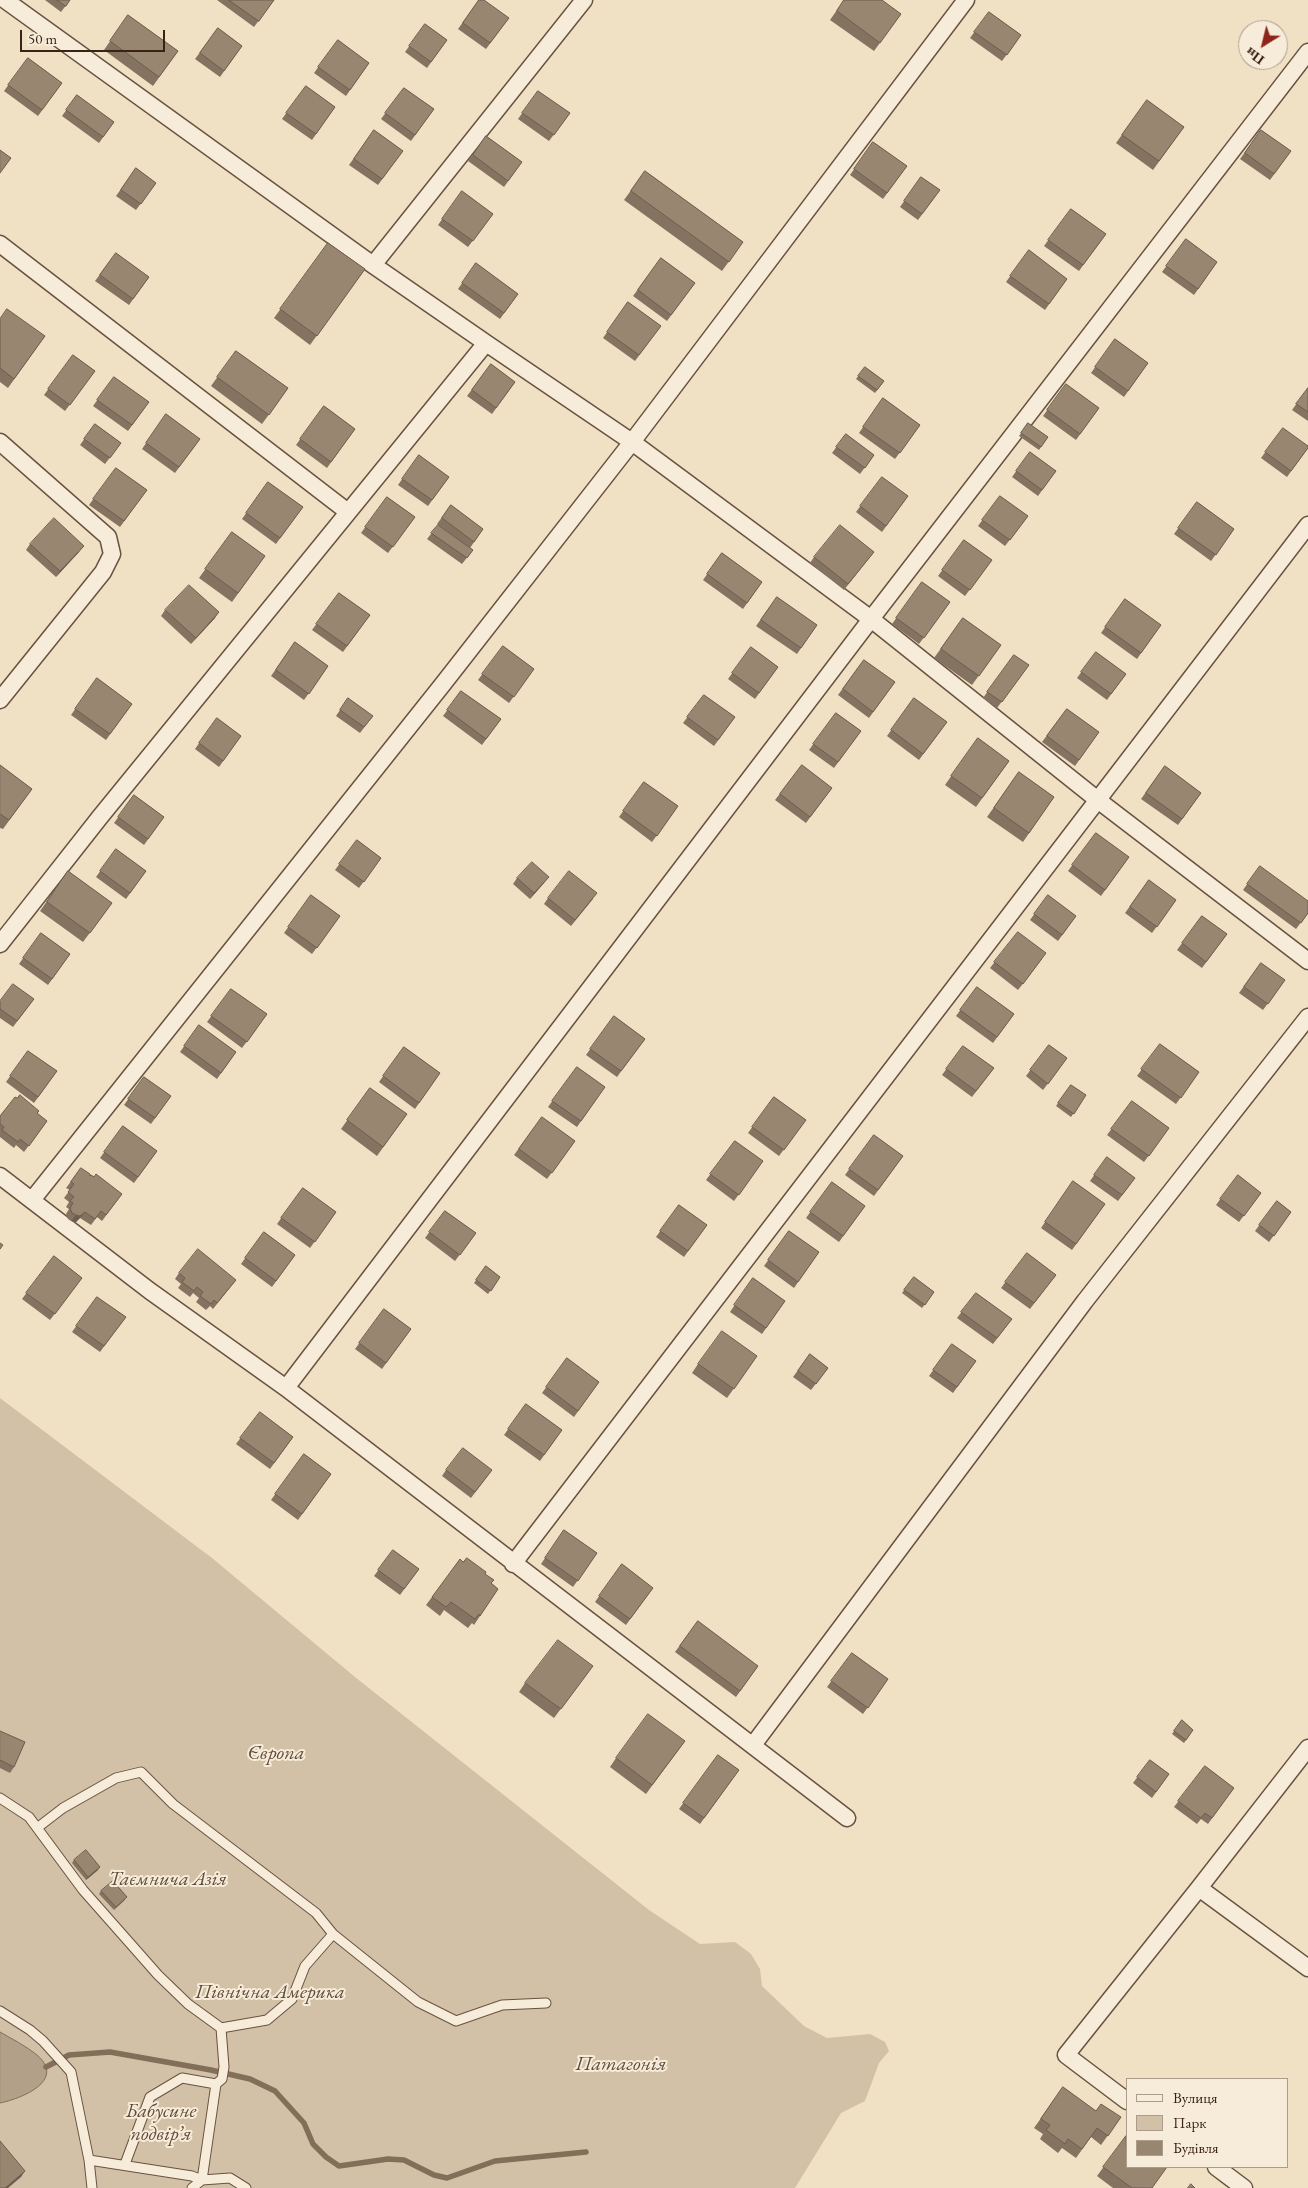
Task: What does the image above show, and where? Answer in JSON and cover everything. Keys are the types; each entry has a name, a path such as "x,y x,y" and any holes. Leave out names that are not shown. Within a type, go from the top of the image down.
{"street":[{"path":"5,0 373,265 632,442 871,619 1099,801 1308,961"},
{"path":"373,265 584,0"},
{"path":"32,1200 443,684 632,442 966,0"},
{"path":"286,1388 871,619 1308,52"},
{"path":"0,244 348,512"},
{"path":"0,944 100,817 486,343"},
{"path":"0,442 108,537 112,554 103,572 5,683 0,700"},
{"path":"513,1564 1099,801 1308,525"},
{"path":"753,1745 1085,1301 1308,1017"},
{"path":"0,1176 150,1292 286,1388 513,1564 847,1818"},
{"path":"1126,2099 1066,2055 1308,1748"},
{"path":"1199,1888 1308,1968"},
{"path":"1217,2168 1244,2188"}],"lane":[{"path":"37,1828 63,1808 116,1778 141,1772 173,1804 316,1913 333,1934 418,2002 456,2021 502,2005 546,2003"},
{"path":"0,1798 29,1817 84,1890 158,1975 188,2004 221,2028 267,2020 292,1999 306,1966 333,1934"},
{"path":"0,2011 36,2035 71,2072 89,2160 92,2188"},
{"path":"192,2188 202,2180 219,2081 224,2067 221,2028"},
{"path":"125,2164 150,2097 182,2078 219,2081"},
{"path":"89,2160 125,2164 192,2176 202,2180 230,2178 246,2188"}],"green space":[{"path":"0,1398 212,1558 355,1677 649,1910 700,1944 735,1942 751,1954 760,1969 762,1986 804,2026 827,2038 870,2034 885,2042 889,2051 879,2063 865,2101 841,2113 795,2188 0,2188"}],"shaded area":[{"path":"0,2032 37,2055 45,2064 47,2073 44,2081 28,2093 0,2103"}],"building":[{"path":"57,0 70,0 66,6"},
{"path":"229,0 274,0 259,21"},
{"path":"479,0 484,0 509,18 490,43 463,23"},
{"path":"844,0 882,0 901,14 880,43 837,11"},
{"path":"989,12 1021,35 1007,55 974,32"},
{"path":"128,15 178,51 159,77 110,41"},
{"path":"425,24 447,40 431,62 409,46"},
{"path":"218,28 242,46 224,71 200,53"},
{"path":"338,40 369,63 350,90 318,67"},
{"path":"28,58 62,83 42,110 8,85"},
{"path":"306,86 335,107 316,134 286,113"},
{"path":"404,88 434,109 415,135 385,113"},
{"path":"538,91 570,113 554,135 522,113"},
{"path":"77,95 114,122 103,137 66,110"},
{"path":"1147,100 1184,127 1159,161 1122,135"},
{"path":"374,130 403,151 382,179 354,159"},
{"path":"1261,130 1291,151 1274,174 1245,153"},
{"path":"486,136 522,162 508,181 473,155"},
{"path":"873,142 907,166 887,193 854,169"},
{"path":"0,150 11,158 0,173"},
{"path":"136,168 156,183 141,204 121,190"},
{"path":"645,171 743,242 729,262 631,191"},
{"path":"921,177 940,190 922,214 904,201"},
{"path":"462,191 493,214 473,241 442,219"},
{"path":"1071,209 1106,234 1083,265 1048,240"},
{"path":"1186,239 1217,262 1198,289 1166,266"},
{"path":"328,243 365,269 317,336 280,309"},
{"path":"1029,250 1067,279 1049,304 1010,276"},
{"path":"116,253 149,277 133,299 100,275"},
{"path":"661,258 695,283 671,315 638,290"},
{"path":"476,263 518,294 504,313 462,283"},
{"path":"628,302 661,326 639,355 607,332"},
{"path":"7,309 45,336 14,379 0,368 0,319"},
{"path":"1115,339 1148,363 1128,391 1095,367"},
{"path":"236,351 288,388 269,415 217,377"},
{"path":"73,355 95,371 70,405 48,389"},
{"path":"491,364 515,382 496,408 472,390"},
{"path":"865,367 884,381 877,390 858,376"},
{"path":"114,377 149,402 132,425 97,400"},
{"path":"1066,384 1099,408 1080,434 1047,410"},
{"path":"1308,388 1308,412 1296,404"},
{"path":"883,398 920,425 900,453 863,427"},
{"path":"324,406 355,429 331,462 300,439"},
{"path":"166,414 200,439 179,467 146,443"},
{"path":"1028,423 1048,437 1041,447 1021,433"},
{"path":"95,424 121,443 110,458 84,439"},
{"path":"1283,428 1308,446 1291,471 1265,452"},
{"path":"846,434 874,455 865,468 836,447"},
{"path":"1030,452 1056,471 1042,490 1016,471"},
{"path":"419,455 449,477 432,500 402,479"},
{"path":"116,468 147,490 124,521 93,499"},
{"path":"882,477 908,496 886,526 860,506"},
{"path":"268,482 303,507 280,538 246,513"},
{"path":"1000,496 1028,516 1010,540 982,520"},
{"path":"387,497 415,517 393,547 365,527"},
{"path":"1197,502 1234,529 1216,555 1178,528"},
{"path":"451,505 483,529 474,542 442,518"},
{"path":"54,518 84,546 60,571 30,544"},
{"path":"438,525 473,550 467,558 431,533"},
{"path":"840,525 874,552 848,584 814,557"},
{"path":"232,532 265,556 238,593 205,569"},
{"path":"964,540 992,560 970,590 942,570"},
{"path":"722,553 762,582 747,603 707,574"},
{"path":"922,582 950,602 924,638 896,618"},
{"path":"189,585 219,612 196,638 165,610"},
{"path":"339,593 370,615 347,646 316,624"},
{"path":"777,597 817,625 801,648 761,620"},
{"path":"1125,599 1161,625 1141,653 1105,627"},
{"path":"963,618 1001,645 979,676 941,649"},
{"path":"295,642 328,666 309,694 276,670"},
{"path":"503,646 534,669 514,697 482,674"},
{"path":"751,647 778,667 759,693 732,673"},
{"path":"1096,652 1126,674 1111,694 1081,672"},
{"path":"1014,655 1029,665 1002,702 987,692"},
{"path":"864,660 895,682 873,712 843,689"},
{"path":"97,678 132,704 110,734 75,709"},
{"path":"461,691 501,719 486,739 447,710"},
{"path":"704,695 735,717 718,740 687,717"},
{"path":"348,698 373,716 364,727 340,710"},
{"path":"914,698 947,722 923,754 891,730"},
{"path":"1067,709 1099,732 1079,760 1047,736"},
{"path":"836,713 861,731 838,762 813,744"},
{"path":"217,718 241,736 223,761 199,743"},
{"path":"978,738 1009,761 982,798 951,776"},
{"path":"0,765 32,789 9,820 0,814"},
{"path":"802,765 832,788 810,817 780,794"},
{"path":"1165,766 1201,793 1182,819 1146,793"},
{"path":"1019,772 1054,797 1029,833 994,808"},
{"path":"644,782 678,806 657,836 623,811"},
{"path":"134,795 164,817 148,839 118,817"},
{"path":"1096,833 1129,857 1105,890 1072,865"},
{"path":"357,840 381,858 364,882 339,864"},
{"path":"116,849 146,871 130,893 100,871"},
{"path":"532,862 549,877 534,893 517,878"},
{"path":"1260,866 1308,901 1308,913 1301,923 1247,884"},
{"path":"68,871 112,903 90,933 47,902"},
{"path":"569,871 597,893 575,920 548,898"},
{"path":"1149,880 1176,900 1157,927 1130,907"},
{"path":"311,895 340,916 317,948 288,927"},
{"path":"1048,895 1076,916 1062,935 1034,914"},
{"path":"1202,916 1227,934 1206,962 1182,943"},
{"path":"1018,932 1046,953 1023,984 994,962"},
{"path":"41,933 70,954 52,979 23,958"},
{"path":"1261,963 1285,980 1268,1004 1244,987"},
{"path":"13,984 34,999 17,1021 0,1009 0,1001"},
{"path":"977,987 1014,1014 997,1037 960,1010"},
{"path":"231,989 267,1014 247,1042 211,1016"},
{"path":"614,1016 645,1039 621,1071 590,1049"},
{"path":"199,1025 236,1052 221,1073 184,1046"},
{"path":"1160,1044 1199,1072 1181,1098 1141,1069"},
{"path":"1049,1045 1067,1058 1048,1084 1030,1070"},
{"path":"963,1046 994,1068 976,1091 946,1069"},
{"path":"404,1047 440,1073 419,1103 383,1076"},
{"path":"28,1051 57,1071 38,1097 10,1076"},
{"path":"577,1067 605,1087 581,1121 552,1101"},
{"path":"144,1077 171,1096 155,1118 128,1099"},
{"path":"1071,1085 1086,1095 1074,1114 1058,1103"},
{"path":"370,1088 407,1114 383,1147 347,1120"},
{"path":"20,1095 39,1111 37,1113 47,1121 29,1146 20,1139 18,1142 2,1130 4,1127 0,1124 0,1116 15,1097 17,1098"},
{"path":"774,1097 806,1120 784,1150 752,1127"},
{"path":"1132,1101 1169,1128 1149,1156 1111,1129"},
{"path":"542,1117 575,1141 552,1173 519,1149"},
{"path":"123,1126 157,1151 138,1177 104,1152"},
{"path":"874,1135 903,1156 878,1190 849,1169"},
{"path":"735,1141 763,1161 739,1195 710,1174"},
{"path":"1107,1157 1135,1178 1122,1195 1094,1175"},
{"path":"81,1168 90,1176 94,1177 96,1174 122,1194 106,1215 101,1211 95,1219 85,1212 80,1216 72,1213 70,1208 73,1203 70,1201 74,1197 68,1192 74,1184 71,1182"},
{"path":"1238,1175 1261,1193 1244,1216 1220,1199"},
{"path":"1073,1181 1105,1204 1076,1244 1045,1222"},
{"path":"832,1182 865,1206 843,1236 810,1212"},
{"path":"303,1188 336,1212 315,1242 281,1218"},
{"path":"1277,1201 1291,1212 1274,1236 1259,1225"},
{"path":"679,1205 707,1225 688,1251 660,1231"},
{"path":"445,1211 476,1233 460,1255 429,1232"},
{"path":"789,1231 819,1252 798,1282 768,1260"},
{"path":"264,1232 295,1255 276,1281 245,1258"},
{"path":"198,1249 236,1280 217,1303 214,1300 211,1304 200,1296 203,1292 197,1287 194,1291 182,1282 185,1278 179,1273"},
{"path":"1027,1253 1056,1275 1034,1303 1005,1282"},
{"path":"54,1256 82,1278 55,1314 26,1293"},
{"path":"486,1266 500,1277 491,1291 476,1280"},
{"path":"914,1277 934,1292 925,1305 904,1290"},
{"path":"753,1278 785,1301 766,1328 734,1305"},
{"path":"976,1293 1012,1319 997,1338 961,1312"},
{"path":"97,1297 126,1317 104,1346 76,1326"},
{"path":"384,1309 411,1329 386,1363 359,1343"},
{"path":"722,1331 757,1356 734,1389 698,1364"},
{"path":"952,1344 976,1361 957,1387 933,1370"},
{"path":"810,1354 828,1368 816,1384 798,1371"},
{"path":"567,1358 599,1382 578,1411 546,1387"},
{"path":"526,1404 562,1430 544,1455 508,1429"},
{"path":"260,1412 293,1437 274,1463 240,1438"},
{"path":"463,1448 492,1470 475,1492 446,1470"},
{"path":"304,1454 331,1474 302,1514 275,1494"},
{"path":"564,1530 597,1553 578,1581 545,1558"},
{"path":"393,1550 419,1569 404,1589 378,1570"},
{"path":"467,1558 494,1580 491,1583 498,1589 480,1616 479,1614 475,1619 451,1602 446,1607 432,1597 460,1559 463,1562"},
{"path":"622,1564 653,1588 630,1619 599,1596"},
{"path":"698,1621 758,1666 740,1691 680,1646"},
{"path":"558,1640 593,1666 561,1709 525,1683"},
{"path":"852,1653 888,1679 868,1708 831,1681"},
{"path":"648,1714 685,1741 652,1785 616,1758"},
{"path":"1182,1720 1193,1730 1186,1740 1174,1731"},
{"path":"0,1731 25,1742 14,1767 0,1760"},
{"path":"718,1755 739,1770 704,1818 683,1803"},
{"path":"1150,1760 1169,1774 1156,1792 1137,1777"},
{"path":"1205,1766 1234,1788 1212,1818 1205,1813 1201,1818 1178,1801"},
{"path":"86,1850 100,1867 88,1877 74,1860"},
{"path":"113,1881 127,1897 116,1907 101,1891"},
{"path":"1063,2087 1096,2111 1101,2104 1121,2117 1108,2136 1097,2128 1082,2149 1068,2139 1065,2144 1046,2130 1050,2125 1041,2119"},
{"path":"1126,2136 1126,2168 1166,2168 1152,2188 1132,2188 1103,2167"},
{"path":"0,2141 25,2171 5,2188 0,2188"}],"waterway":[{"path":"46,2067 69,2055 110,2052 250,2079 275,2091 304,2123 313,2144 326,2157 339,2166 388,2159 404,2160 434,2175 447,2178 495,2161 586,2152"}],"park label":[{"name":"Європа","path":"276,1754"},
{"name":"Таємнича Азія","path":"168,1880"},
{"name":"Північна Америка","path":"270,1993"},
{"name":"Патагонія","path":"621,2065"},
{"name":"Бабусине подвір’я","path":"161,2124"}]}
